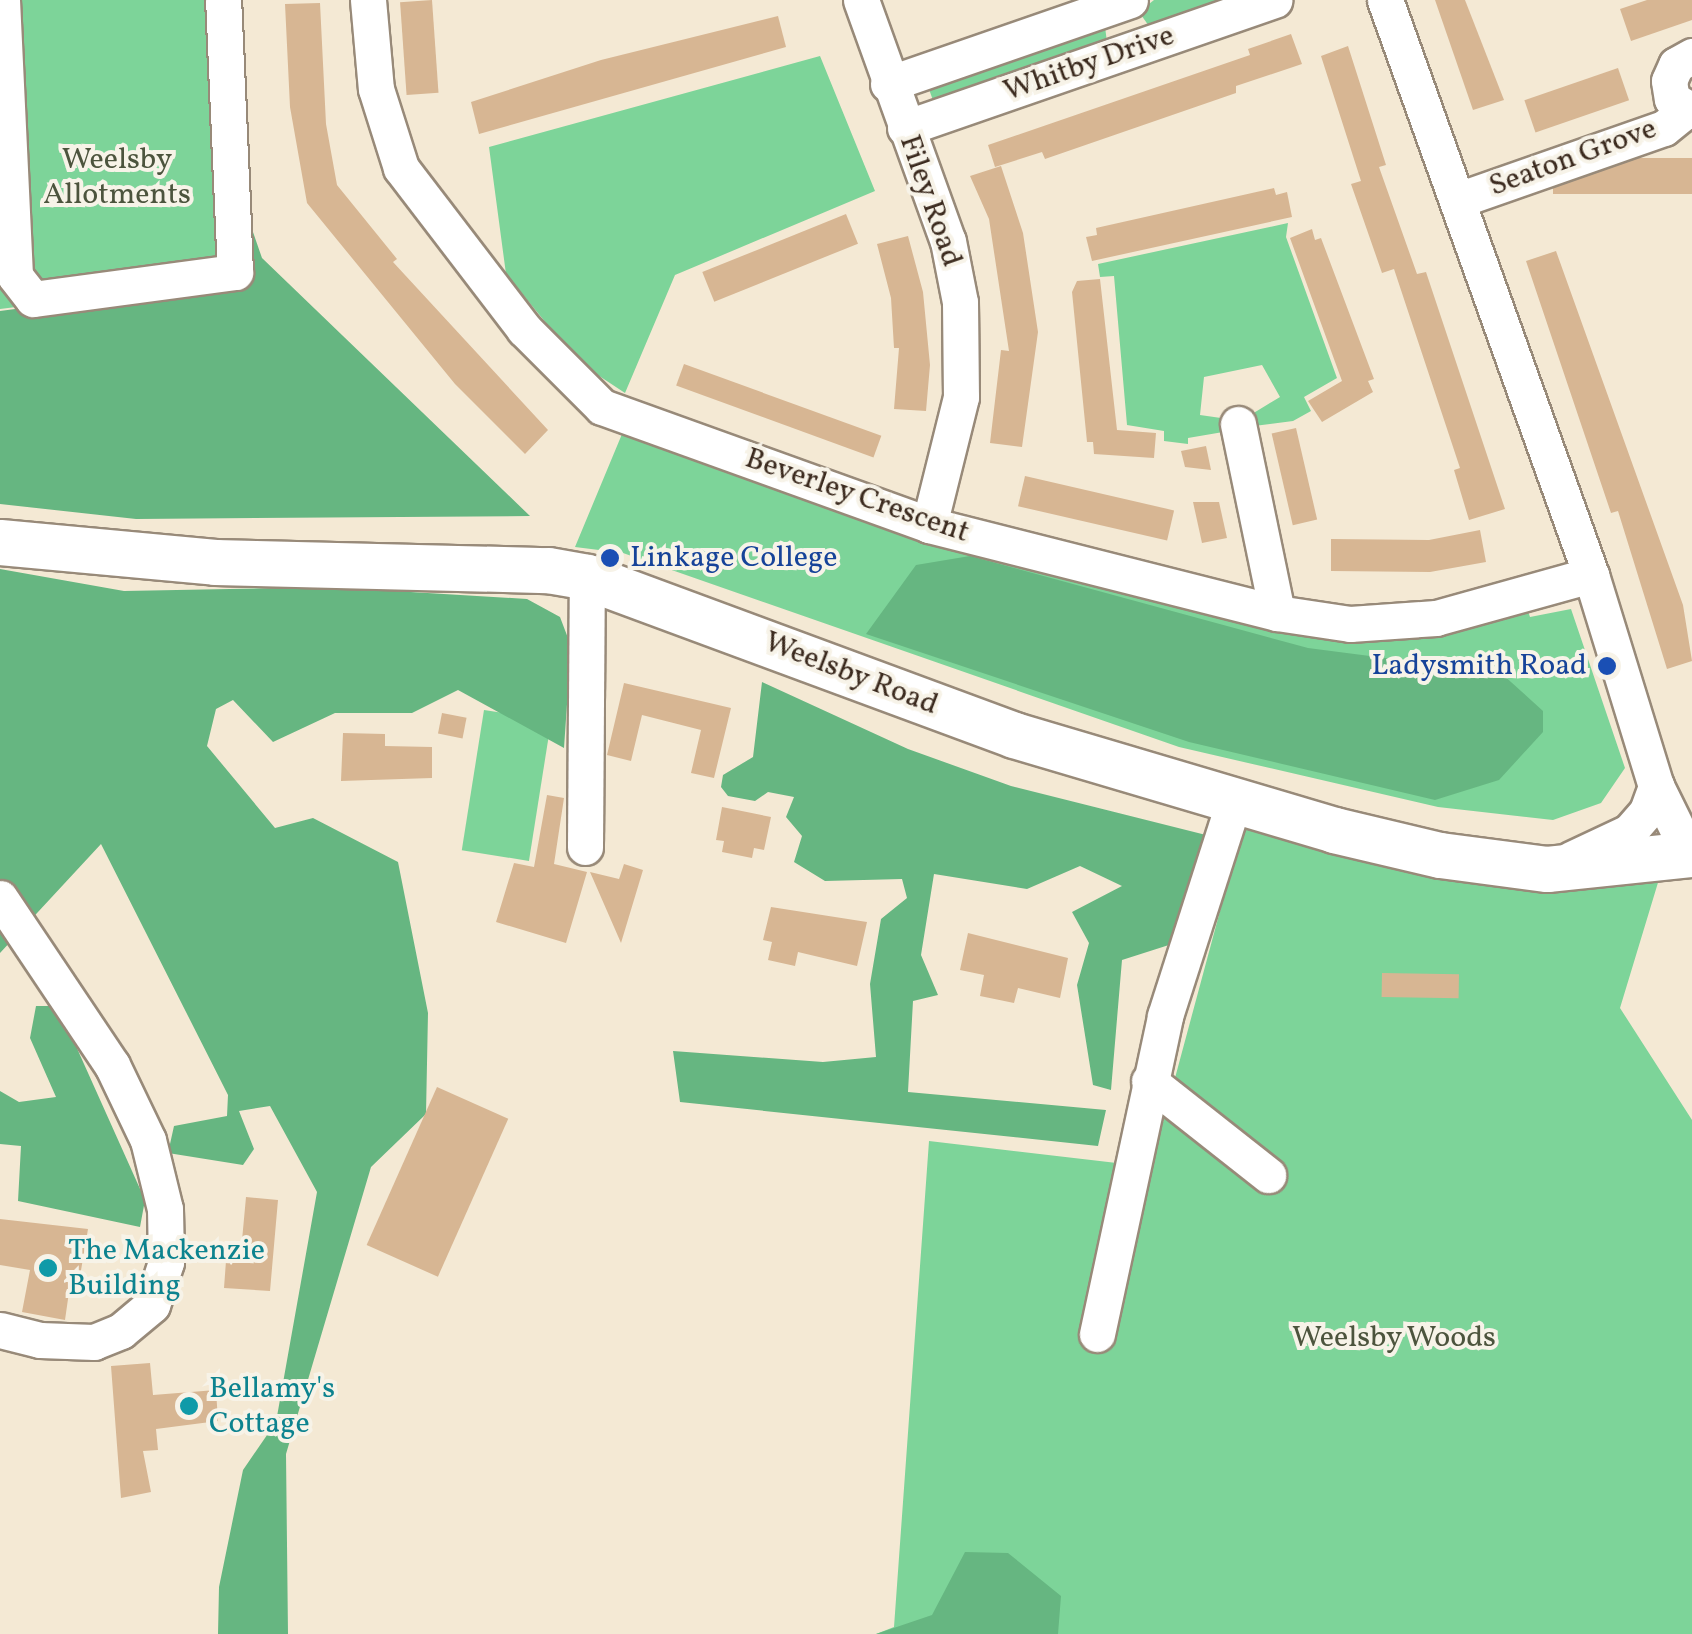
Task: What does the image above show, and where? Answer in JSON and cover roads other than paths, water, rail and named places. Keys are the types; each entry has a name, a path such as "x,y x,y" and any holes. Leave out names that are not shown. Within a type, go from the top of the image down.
{"main road":[{"name":"Weelsby Road","path":"0,542 216,562 456,563 587,577 1014,735 1232,804 1440,855 1547,869 1691,854"}],"street":[{"path":"2,0 4,137 15,276 34,299 235,272 223,0"},
{"name":"Beverley Crescent","path":"368,0 376,89 400,168 560,372 602,407 929,525 1276,613 1350,624 1436,618 1515,601 1590,575"},
{"name":"Filey Road","path":"860,0 951,254 964,353 954,442 929,525"},
{"name":"Whitby Drive","path":"888,84 1130,0"},
{"name":"Whitby Drive","path":"905,128 1274,0"},
{"path":"1384,0 1590,575 1656,786 1691,854"},
{"path":"876,46 864,77 899,178 925,182"},
{"name":"Seaton Grove","path":"1458,200 1664,128 1689,111 1672,98 1669,81 1676,65 1692,56"},
{"path":"1238,424 1276,613"},
{"path":"585,847 587,577"},
{"path":"1547,869 1629,832 1647,811 1656,786"},
{"path":"1097,1334 1149,1081 1232,804"},
{"path":"0,898 112,1065 148,1140 166,1209 166,1262 152,1306 121,1331 94,1342 40,1340 0,1330"},
{"path":"1149,1081 1268,1175"}],"place":[{"name":"Linkage College","path":"610,558"},
{"name":"Ladysmith Road","path":"1607,666"},
{"name":"The Mackenzie Building","path":"48,1268"},
{"name":"Bellamy's Cottage","path":"189,1406"}],"park label":[{"name":"Weelsby Allotments","path":"117,177"},
{"name":"Weelsby Woods","path":"1394,1338"}]}
